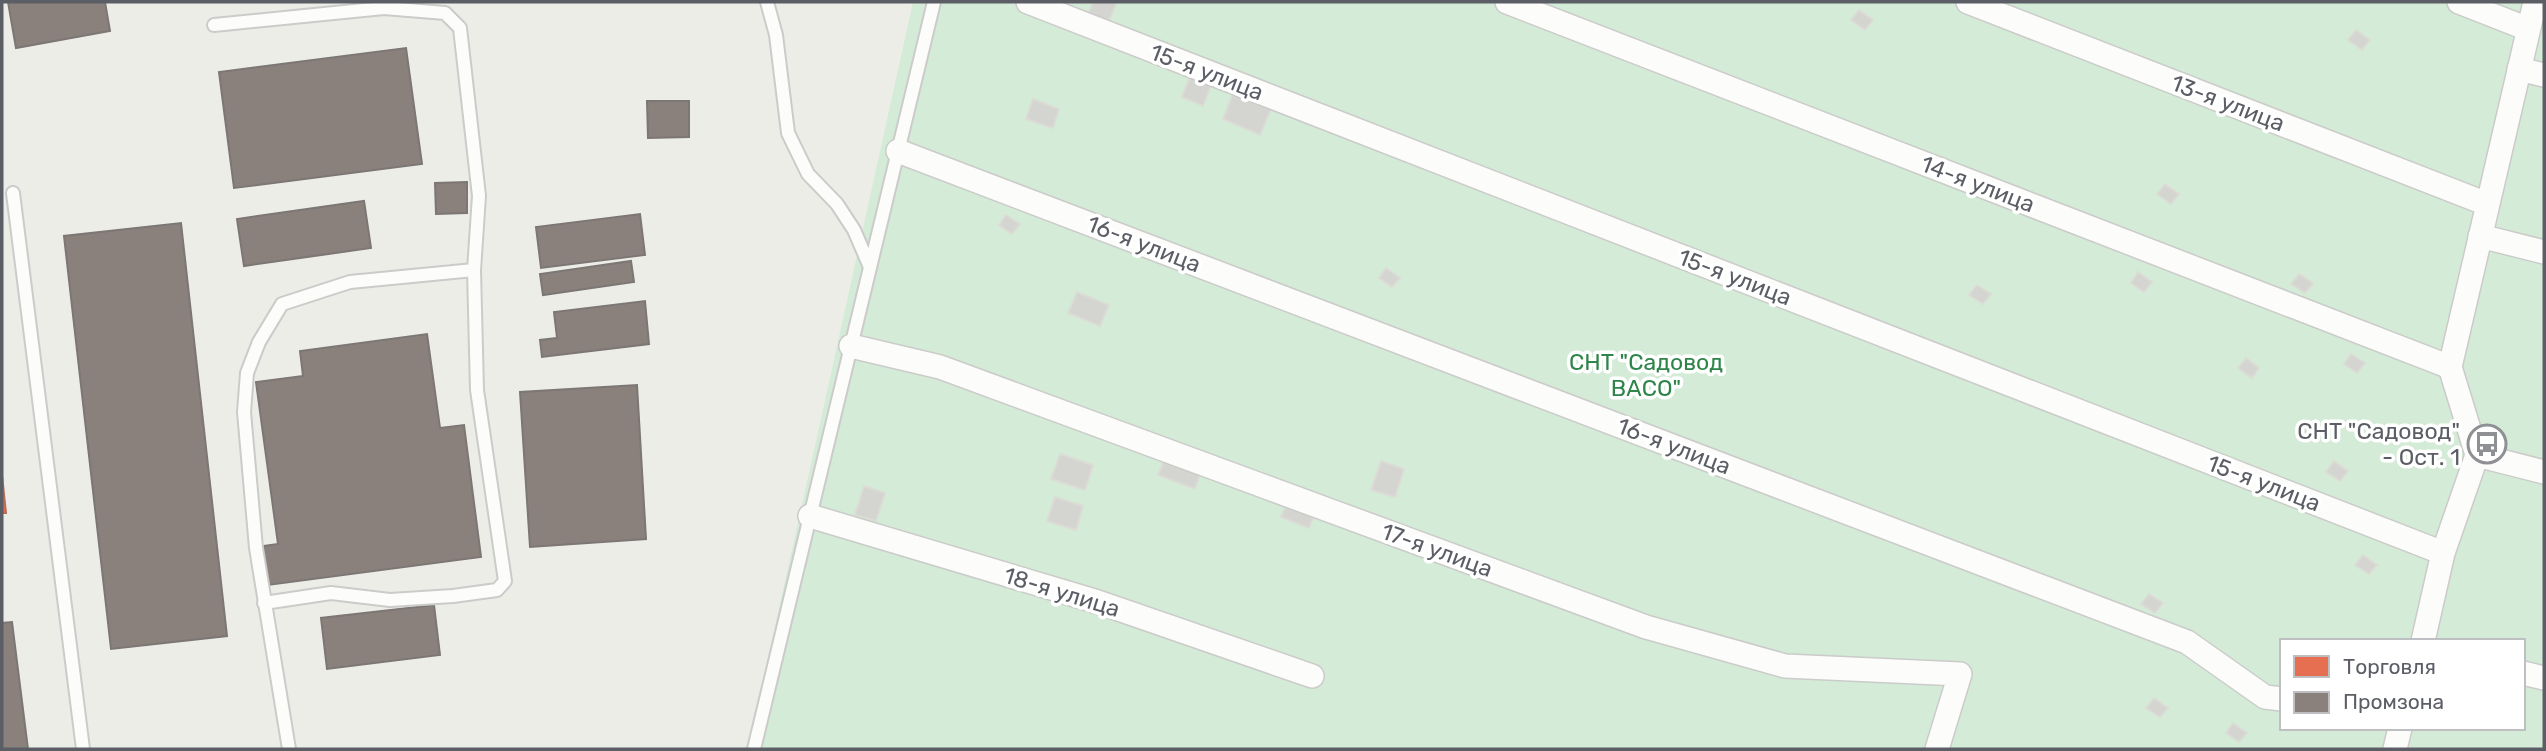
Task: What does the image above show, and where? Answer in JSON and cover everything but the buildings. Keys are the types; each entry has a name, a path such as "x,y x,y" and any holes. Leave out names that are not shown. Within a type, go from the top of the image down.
{"street":[{"name":"15-я улица","path":"1027,2 2443,553"},
{"name":"14-я улица","path":"1507,2 2450,367"},
{"name":"13-я улица","path":"1968,2 2487,204"},
{"path":"2459,2 2528,29"},
{"path":"2423,639 2443,553 2477,455 2450,367 2535,2"},
{"path":"2519,69 2544,75"},
{"name":"16-я улица","path":"898,151 2187,642 2265,696 2280,699"},
{"path":"2480,236 2544,252"},
{"name":"17-я улица","path":"851,346 940,367 1646,627 1784,666 1960,674 1937,749"},
{"path":"2477,455 2544,472"},
{"name":"18-я улица","path":"810,516 1098,602 1312,676"},
{"path":"2525,673 2544,678"},
{"path":"2395,749 2400,730"}],"lane":[{"path":"767,2 776,36 788,133 808,174 837,204 854,230 870,267"},
{"path":"754,749 934,2"},
{"path":"214,25 384,8 445,13 460,28 479,196 474,270 477,390 505,581 497,590 453,596 390,600 331,593 264,603"},
{"path":"13,193 83,749"},
{"path":"289,749 256,548 244,412 247,373 259,342 282,304 350,282 474,270"}],"green space":[{"name":"СНТ \"Садовод ВАСО\"","path":"913,2 2544,2 2544,749 748,749"}],"place":[{"name":"СНТ \"Садовод\" - Ост. 1","path":"2487,444"}]}
